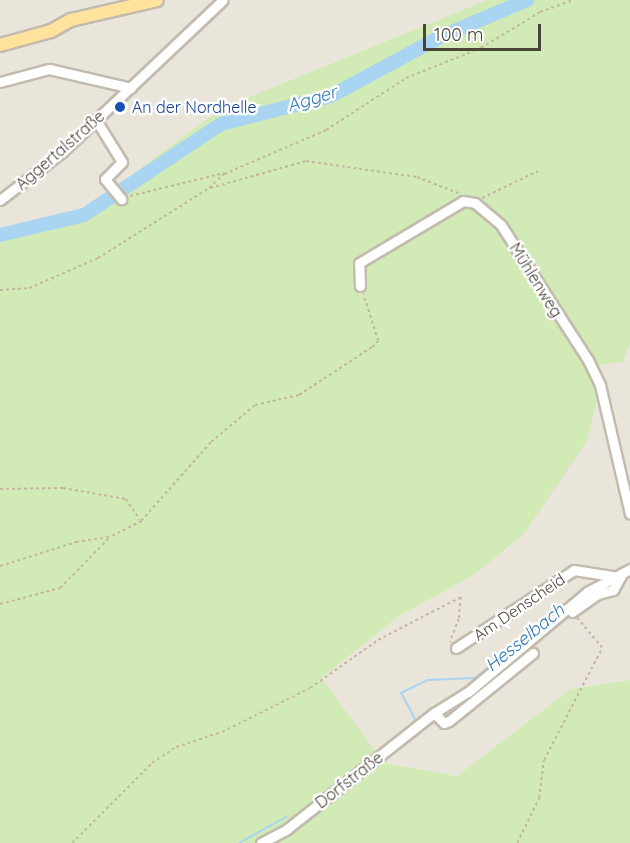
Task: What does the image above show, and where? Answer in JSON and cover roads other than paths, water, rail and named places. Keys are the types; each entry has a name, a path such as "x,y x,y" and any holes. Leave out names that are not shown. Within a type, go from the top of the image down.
{"main road":[{"path":"0,45 51,31 71,20 157,0"}],"street":[{"name":"Aggertalstraße","path":"1,199 96,120 223,0"},
{"path":"0,82 49,69 130,88"},
{"path":"96,120 122,162 105,178 121,199"},
{"name":"Mühlenweg","path":"360,286 359,263 463,201 475,203 501,225 592,367 600,386 630,514"},
{"name":"Am Denscheid","path":"456,648 574,570 624,574"},
{"path":"572,612 598,594 613,590 624,574"},
{"name":"Dorfstraße","path":"261,843 287,829 434,713 482,681 587,592 624,574"},
{"path":"434,713 444,723 449,721 533,653"}],"waterway":[{"name":"Agger","path":"0,235 84,215 221,124 331,96 440,37 527,0"},
{"name":"Hesselbach","path":"625,567 630,563"},
{"name":"Hesselbach","path":"415,719 401,693 428,680 475,678 566,604"},
{"name":"Hesselbach","path":"239,843 286,817"}],"place":[{"name":"An der Nordhelle","path":"120,107"}]}
